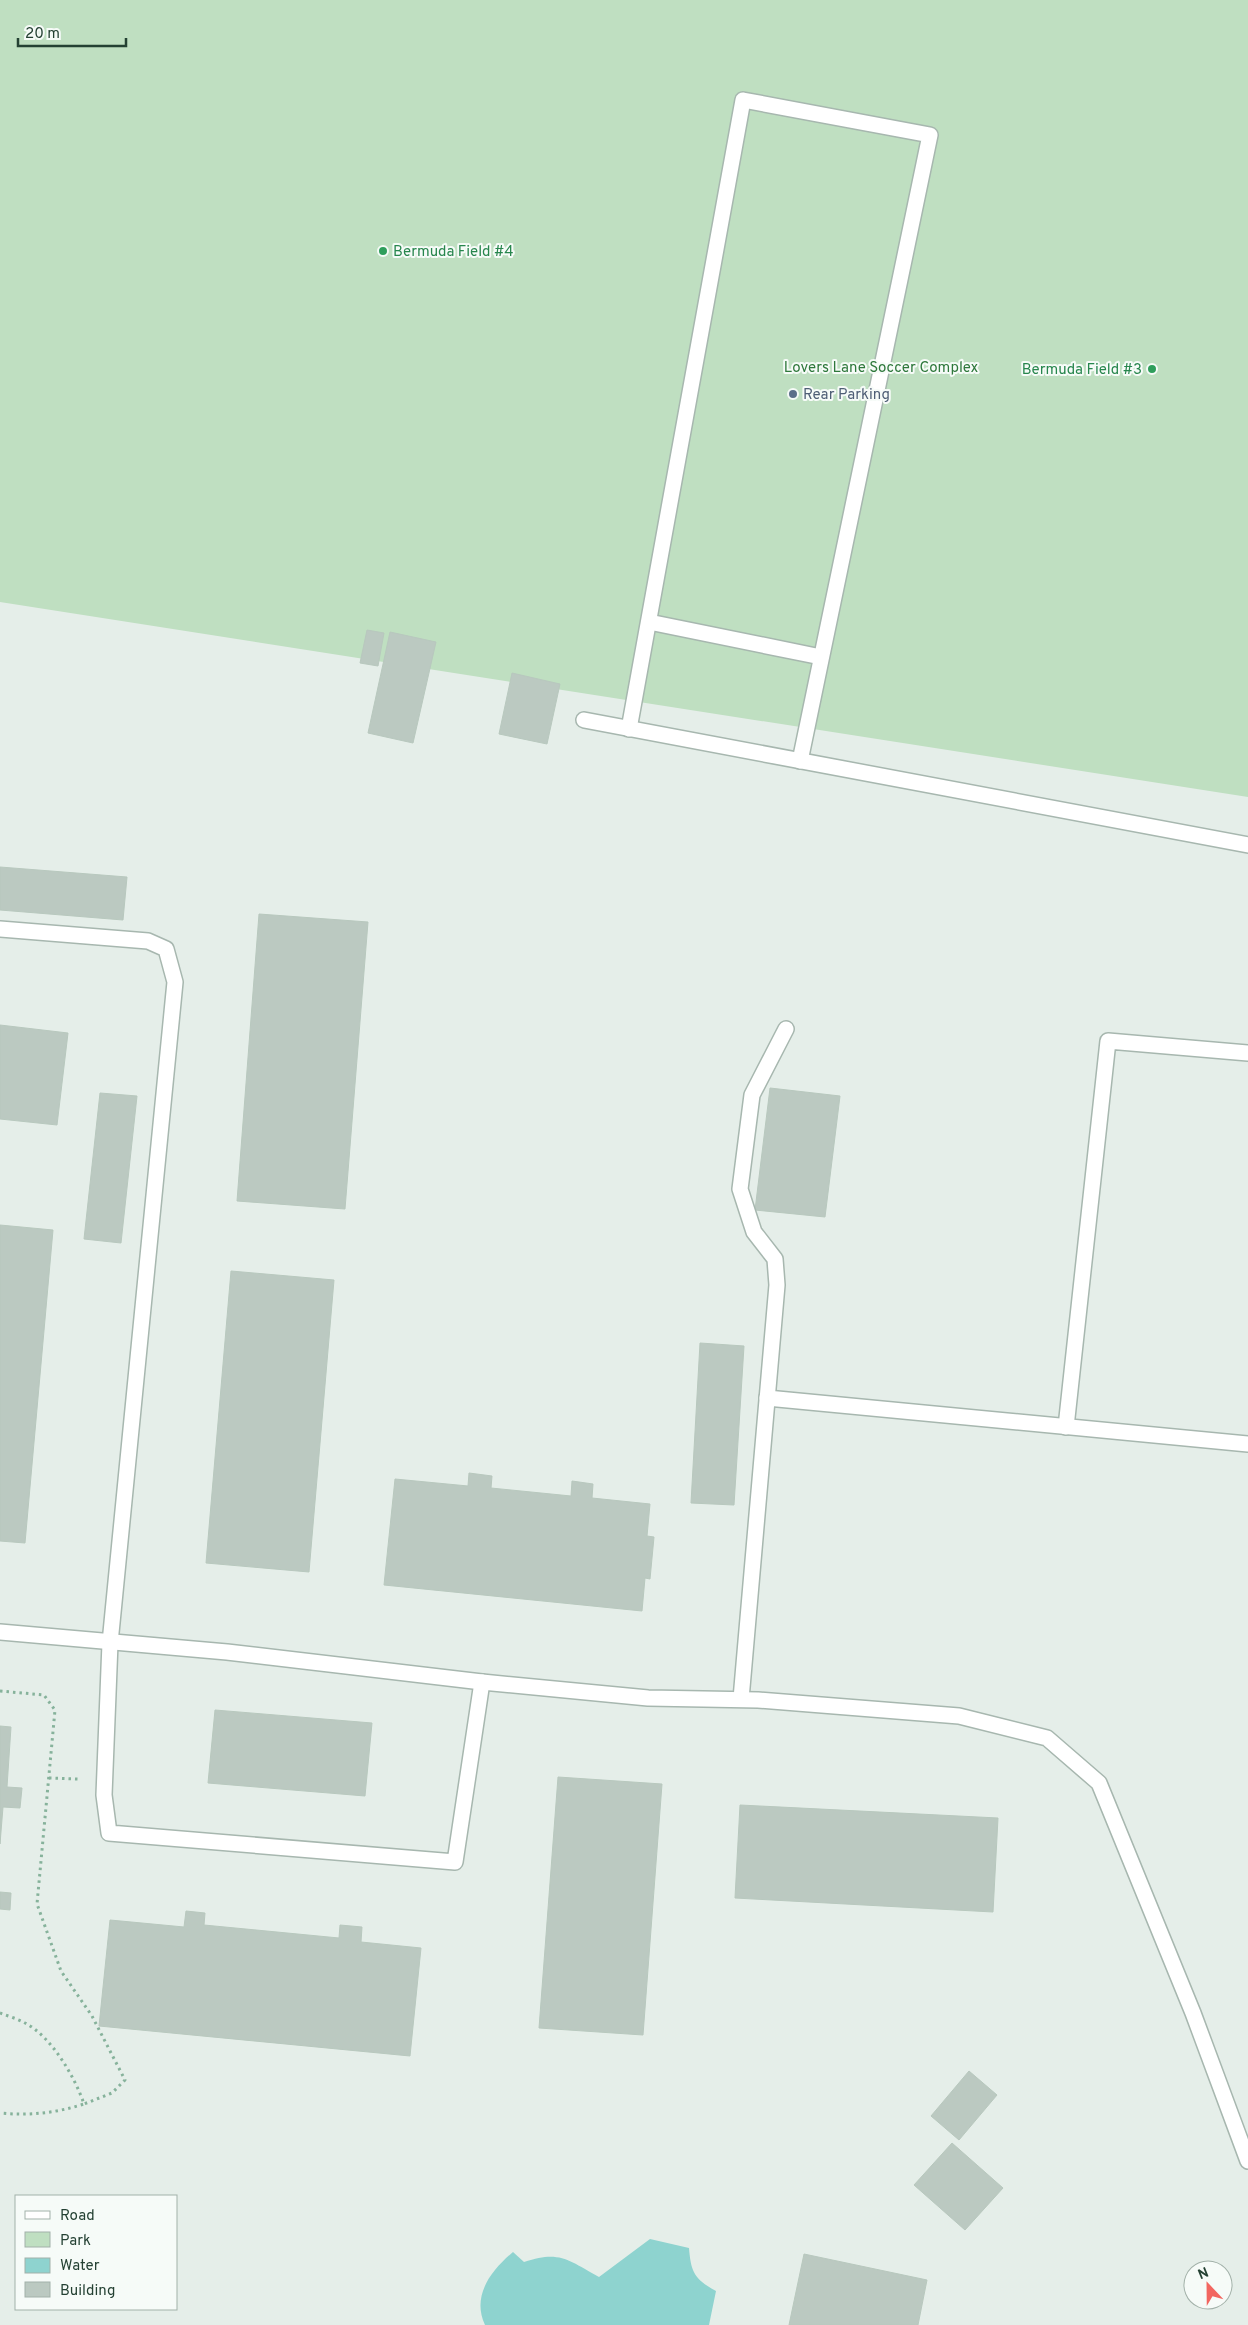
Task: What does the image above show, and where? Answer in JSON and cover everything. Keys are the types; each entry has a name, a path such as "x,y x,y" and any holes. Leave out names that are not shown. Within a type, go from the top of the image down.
{"lane":[{"path":"629,729 743,100 930,135 800,761"},
{"path":"649,622 821,657"},
{"path":"584,720 1248,846"},
{"path":"0,929 148,941 166,949 176,982 110,1643 104,1795 109,1833 455,1862 482,1682"},
{"path":"741,1700 778,1285 775,1259 754,1232 740,1189 752,1095 786,1029"},
{"path":"1066,1427 1108,1041 1248,1053"},
{"path":"767,1398 1248,1444"},
{"path":"0,1632 227,1652 482,1682 648,1698 741,1700 959,1716 1047,1738 1099,1783 1193,2013 1248,2161"}],"path":[{"path":"0,1691 44,1695 55,1710 37,1904 61,1971 92,2016 125,2080 112,2093 84,2104 49,2112 24,2115 0,2113"},
{"path":"0,2013 27,2023 49,2043 68,2069 84,2104"}],"green space":[{"name":"Lovers Lane Soccer Complex","path":"0,0 1248,0 1248,797 0,602"}],"water":[{"path":"650,2239 689,2248 695,2274 703,2283 716,2291 709,2325 485,2325 481,2314 482,2293 491,2275 513,2252 524,2262 547,2257 563,2259 599,2277"}],"building":[{"path":"367,630 384,633 378,666 360,663"},
{"path":"390,632 436,642 413,743 368,733"},
{"path":"512,673 560,684 547,744 499,734"},
{"path":"0,867 127,877 123,920 0,910"},
{"path":"259,914 368,922 345,1209 237,1201"},
{"path":"0,1025 68,1033 57,1125 0,1119"},
{"path":"770,1088 840,1096 825,1217 755,1210"},
{"path":"100,1093 137,1096 121,1243 84,1239"},
{"path":"0,1225 53,1230 25,1543 0,1541"},
{"path":"231,1271 334,1280 309,1572 206,1563"},
{"path":"700,1343 744,1346 734,1505 691,1503"},
{"path":"469,1473 492,1476 491,1488 571,1496 572,1481 593,1484 592,1498 650,1504 647,1536 654,1537 650,1579 645,1578 642,1611 384,1585 395,1479 468,1486"},
{"path":"215,1710 372,1723 365,1796 208,1783"},
{"path":"0,1726 11,1727 7,1787 22,1788 20,1808 3,1807 0,1844"},
{"path":"558,1777 662,1784 643,2035 539,2028"},
{"path":"740,1805 998,1818 993,1912 735,1898"},
{"path":"0,1892 11,1893 10,1910 0,1909"},
{"path":"186,1911 205,1913 204,1925 339,1938 340,1925 362,1927 361,1942 421,1948 410,2056 99,2026 110,1920 184,1927"},
{"path":"969,2071 997,2095 959,2140 931,2116"},
{"path":"952,2143 1003,2188 965,2230 914,2185"},
{"path":"804,2254 927,2280 918,2325 789,2325"}],"place":[{"name":"Bermuda Field #4","path":"383,251"},
{"name":"Bermuda Field #3","path":"1152,369"},
{"name":"Rear Parking","path":"793,394"}]}
